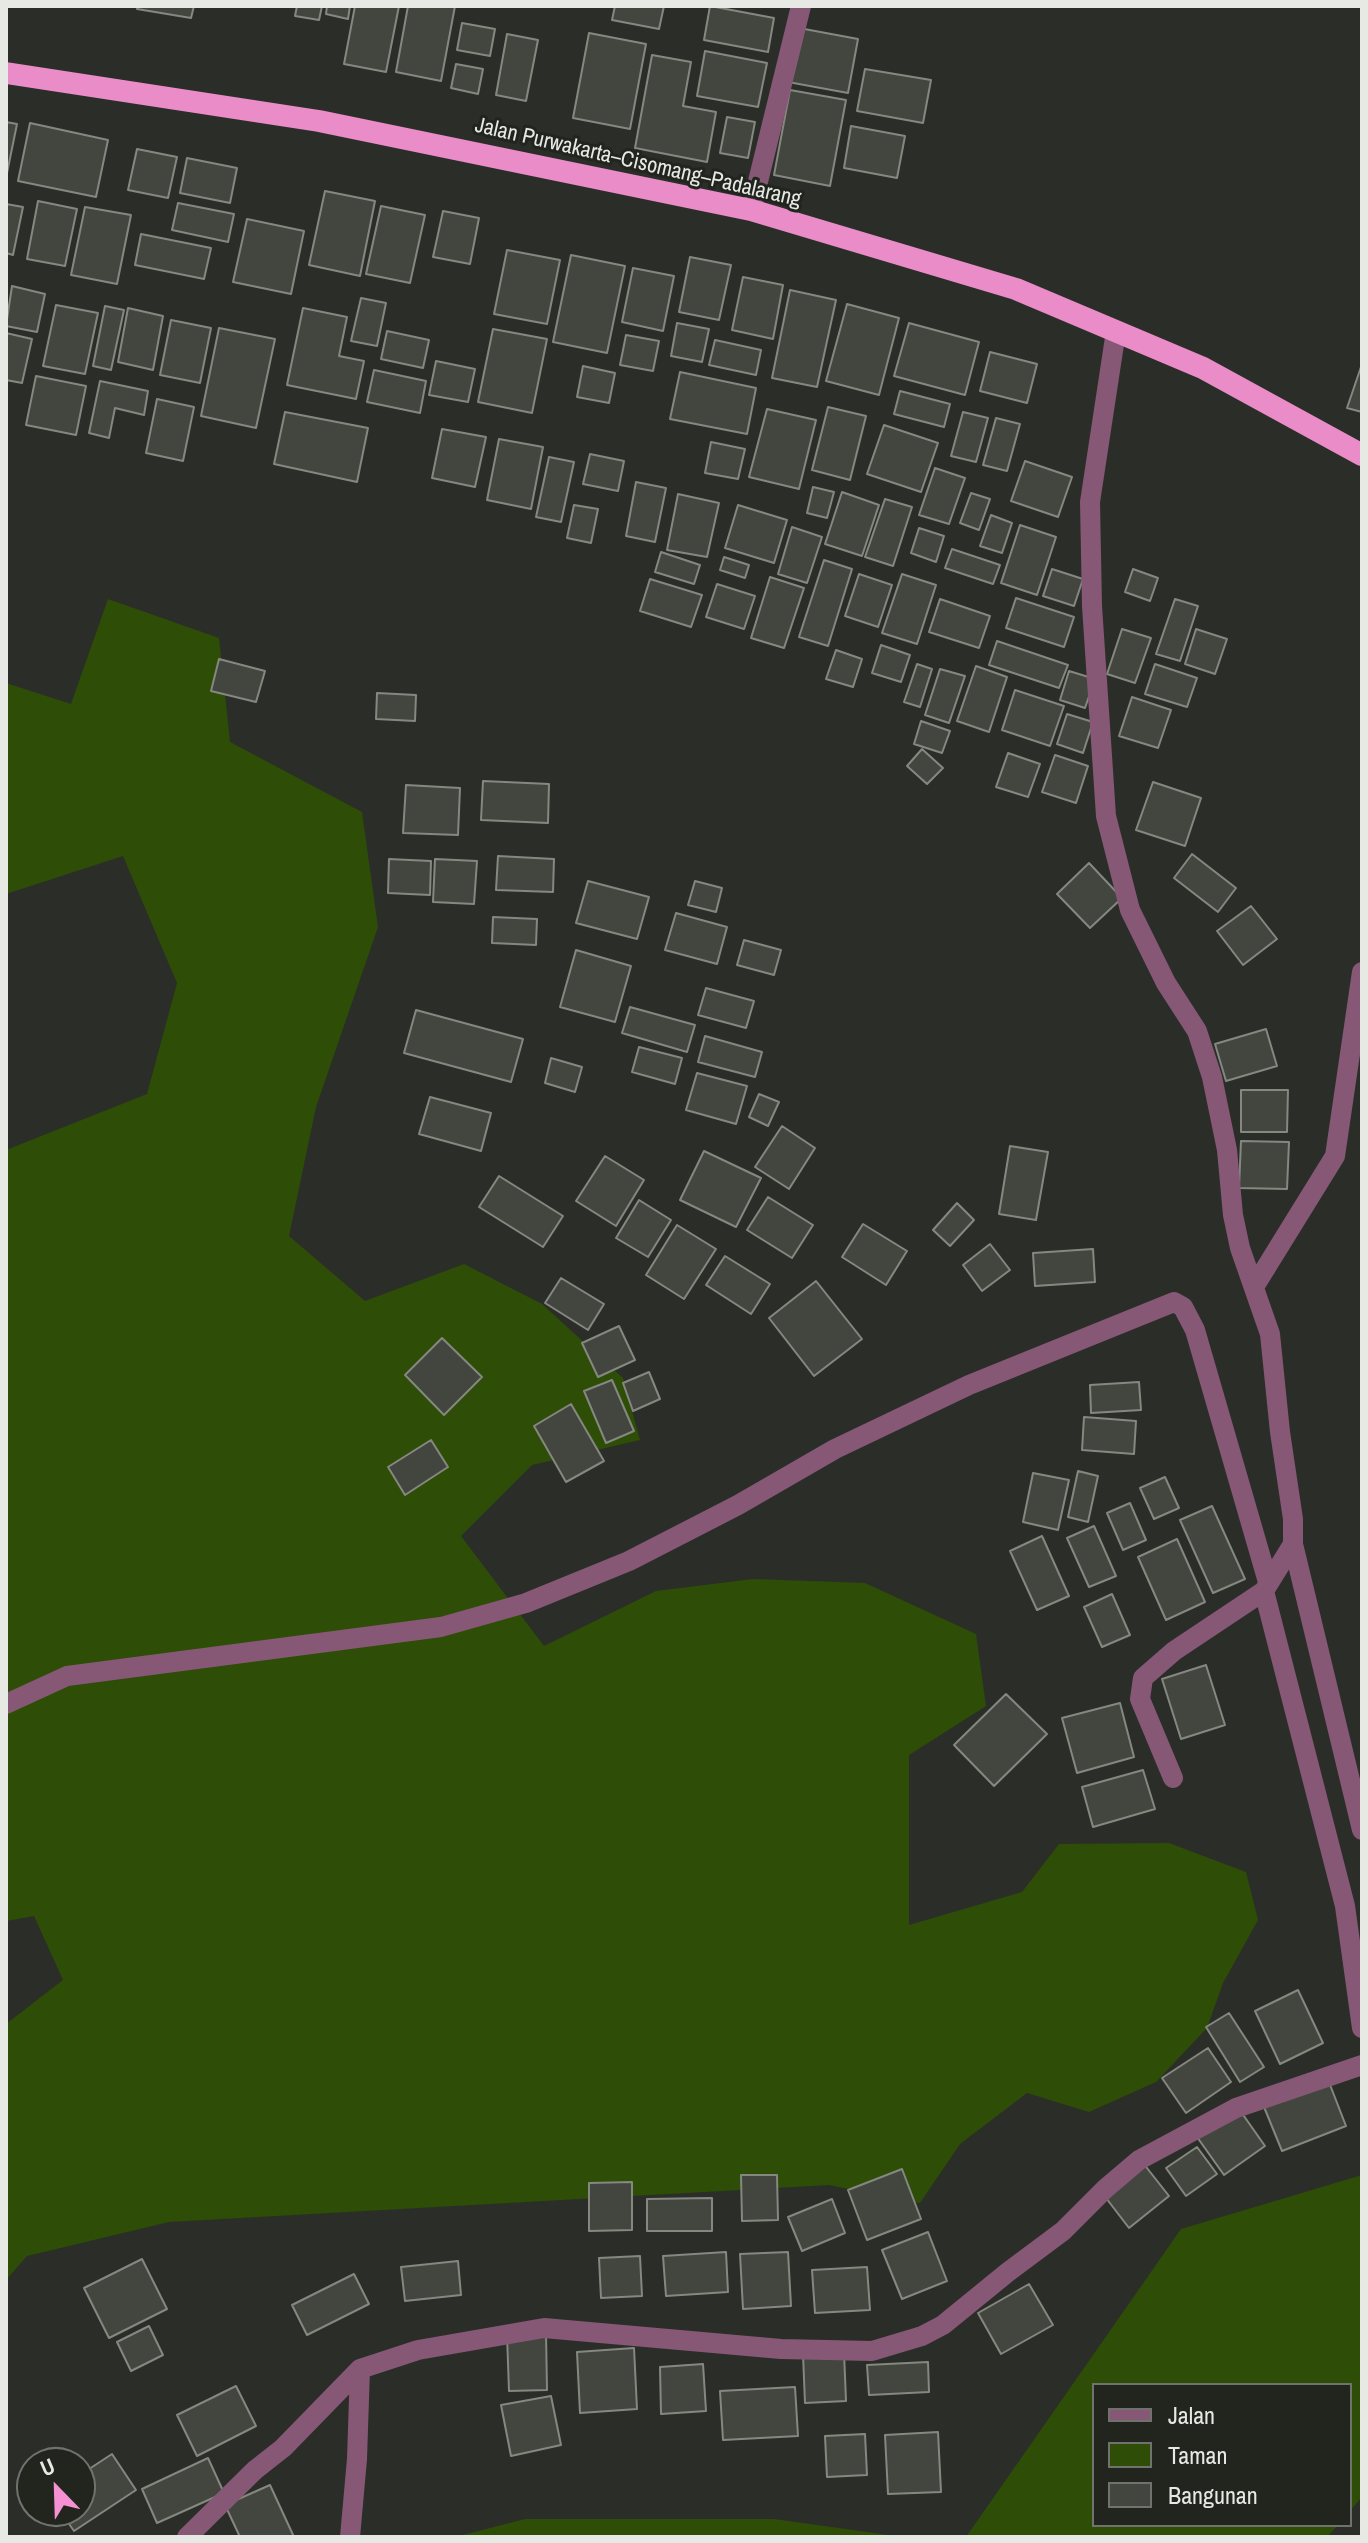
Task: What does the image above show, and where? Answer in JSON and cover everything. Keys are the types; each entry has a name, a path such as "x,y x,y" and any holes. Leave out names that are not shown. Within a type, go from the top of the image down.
{"highway":[{"name":"Jalan Purwakarta–Cisomang–Padalarang","path":"6,73 319,121 751,210 1016,289 1203,368 1362,455"}],"street":[{"path":"751,210 801,6"},
{"path":"1116,331 1090,502 1092,606 1106,816 1130,910 1166,983 1197,1031 1212,1077 1227,1150 1233,1215 1240,1248 1270,1334 1293,1519 1293,1544 1362,1830"},
{"path":"1254,1287 1335,1156 1362,972"},
{"path":"6,1704 67,1676 441,1627 526,1603 629,1561 738,1505 835,1449 969,1385 1174,1302 1183,1307 1195,1330 1266,1586 1345,1906 1362,2028"},
{"path":"1173,1778 1140,1699 1143,1678 1174,1651 1266,1586 1293,1544"},
{"path":"187,2537 255,2470 283,2448 360,2369 418,2350 544,2328 796,2349 872,2351 922,2336 943,2325 1063,2231 1139,2160 1236,2108 1362,2065"},
{"path":"350,2537 360,2369"}],"green space":[{"path":"108,599 219,638 230,742 362,812 378,927 316,1107 289,1236 365,1301 464,1264 542,1304 623,1378 640,1440 532,1465 461,1536 544,1646 656,1591 753,1579 865,1583 976,1634 986,1706 909,1755 909,1925 1022,1892 1059,1844 1169,1843 1246,1872 1258,1920 1223,1983 1207,2028 1156,2082 1089,2112 1027,2093 960,2144 920,2203 829,2185 169,2222 27,2256 6,2280 6,2024 63,1980 34,1916 6,1921 6,1150 147,1094 177,983 123,856 6,894 6,683 71,704"},
{"path":"1362,2175 1362,2497 1352,2509 1352,2383 1092,2383 1092,2527 1336,2527 1327,2537 966,2537 1181,2229"},
{"path":"525,2519 774,2519 903,2537 455,2537"}],"building":[{"path":"138,6 194,6 191,18 137,9"},
{"path":"297,6 322,6 319,20 295,16"},
{"path":"327,6 350,6 348,19 326,14"},
{"path":"355,6 399,6 386,72 344,64"},
{"path":"408,6 455,6 441,81 396,72"},
{"path":"615,6 664,6 659,29 612,20"},
{"path":"710,6 774,18 768,52 704,40"},
{"path":"462,23 495,29 490,56 457,50"},
{"path":"799,28 858,39 848,93 788,82"},
{"path":"589,33 646,44 630,129 573,118"},
{"path":"507,34 538,40 526,101 496,95"},
{"path":"705,51 767,63 758,107 697,96"},
{"path":"652,55 691,62 683,106 716,112 707,162 635,148"},
{"path":"456,64 483,69 478,94 451,88"},
{"path":"865,69 931,80 923,123 857,111"},
{"path":"790,90 846,100 830,186 774,175"},
{"path":"727,117 755,122 748,158 720,153"},
{"path":"6,122 17,124 6,178"},
{"path":"30,123 108,140 96,197 18,181"},
{"path":"851,126 905,136 897,178 844,168"},
{"path":"137,149 177,157 168,198 128,190"},
{"path":"187,158 237,168 230,203 180,193"},
{"path":"325,191 375,201 360,276 309,265"},
{"path":"38,201 77,209 65,266 27,259"},
{"path":"178,203 234,214 228,242 172,230"},
{"path":"6,204 23,207 13,255 6,253"},
{"path":"381,206 425,215 410,283 366,274"},
{"path":"85,207 131,215 117,284 71,275"},
{"path":"443,211 479,218 470,264 433,257"},
{"path":"247,219 304,231 291,294 233,282"},
{"path":"141,234 211,248 204,279 135,265"},
{"path":"507,250 560,260 547,324 494,314"},
{"path":"571,255 625,266 607,353 553,342"},
{"path":"690,257 731,265 719,320 679,312"},
{"path":"633,268 674,276 663,331 622,322"},
{"path":"743,277 783,285 773,339 732,330"},
{"path":"12,286 45,294 37,332 6,326"},
{"path":"790,290 836,300 817,387 772,378"},
{"path":"361,298 386,303 377,346 351,341"},
{"path":"847,304 899,318 879,395 826,381"},
{"path":"56,305 98,313 85,374 43,366"},
{"path":"105,306 124,310 111,370 93,366"},
{"path":"128,308 163,316 153,370 118,362"},
{"path":"303,308 347,317 339,356 364,361 356,399 287,385"},
{"path":"171,320 211,328 200,383 160,375"},
{"path":"677,323 709,329 702,362 671,356"},
{"path":"909,323 979,342 965,395 894,376"},
{"path":"219,328 275,339 256,428 201,416"},
{"path":"493,329 547,339 532,413 478,402"},
{"path":"387,331 429,340 423,368 381,359"},
{"path":"6,333 32,339 22,383 6,380"},
{"path":"626,335 659,341 653,371 620,365"},
{"path":"715,340 761,350 756,375 709,365"},
{"path":"990,352 1037,364 1027,403 980,391"},
{"path":"436,361 475,369 468,402 429,395"},
{"path":"1362,364 1362,412 1347,408"},
{"path":"583,366 615,373 609,403 577,397"},
{"path":"374,370 426,381 420,413 367,402"},
{"path":"680,372 756,388 747,434 670,419"},
{"path":"36,376 86,386 76,435 26,425"},
{"path":"100,381 148,391 144,415 115,408 109,438 89,433"},
{"path":"900,391 950,404 944,427 894,414"},
{"path":"157,399 194,407 183,461 146,453"},
{"path":"828,407 866,416 850,480 812,470"},
{"path":"767,409 816,420 799,489 749,477"},
{"path":"285,412 368,428 357,482 274,464"},
{"path":"963,412 988,418 976,462 951,456"},
{"path":"996,418 1020,424 1007,471 983,465"},
{"path":"884,425 938,443 921,492 867,474"},
{"path":"442,429 486,437 475,487 432,478"},
{"path":"499,439 543,447 531,509 487,500"},
{"path":"711,442 745,449 738,479 705,473"},
{"path":"590,454 624,461 618,491 583,484"},
{"path":"549,457 574,462 561,522 536,517"},
{"path":"1025,461 1072,477 1058,517 1011,501"},
{"path":"935,468 965,478 949,524 919,515"},
{"path":"636,482 666,488 655,542 626,536"},
{"path":"813,487 834,492 827,518 807,513"},
{"path":"842,492 879,505 862,556 825,544"},
{"path":"971,493 990,499 979,530 960,523"},
{"path":"678,494 719,503 707,557 667,550"},
{"path":"885,499 912,507 893,566 865,557"},
{"path":"574,505 598,509 591,543 567,538"},
{"path":"738,505 787,520 774,563 725,548"},
{"path":"991,515 1012,523 1002,553 980,546"},
{"path":"1020,525 1056,537 1037,595 1001,583"},
{"path":"792,527 822,537 807,583 778,574"},
{"path":"919,528 944,536 936,562 911,553"},
{"path":"952,549 1000,565 993,584 945,568"},
{"path":"661,552 700,565 694,584 655,572"},
{"path":"724,557 749,565 745,578 720,570"},
{"path":"824,560 852,569 828,646 799,637"},
{"path":"1052,569 1083,579 1074,606 1043,596"},
{"path":"1133,569 1158,578 1150,601 1125,592"},
{"path":"859,574 892,585 878,627 845,616"},
{"path":"902,574 936,585 917,644 882,633"},
{"path":"770,577 804,588 784,648 751,638"},
{"path":"650,579 702,595 691,627 640,611"},
{"path":"717,584 755,596 744,629 706,617"},
{"path":"1016,598 1074,617 1064,647 1006,628"},
{"path":"940,599 990,616 979,648 929,632"},
{"path":"1175,599 1198,606 1180,661 1156,654"},
{"path":"1122,629 1151,638 1135,683 1107,674"},
{"path":"1196,629 1227,639 1215,674 1185,664"},
{"path":"997,641 1068,665 1059,688 989,665"},
{"path":"881,645 910,655 901,682 872,673"},
{"path":"836,650 862,659 853,687 826,679"},
{"path":"219,659 265,671 256,702 211,691"},
{"path":"917,664 932,669 920,707 904,702"},
{"path":"1155,664 1197,678 1187,707 1145,694"},
{"path":"976,666 1007,677 989,732 957,721"},
{"path":"940,669 965,676 949,723 925,715"},
{"path":"1069,671 1095,679 1085,708 1060,700"},
{"path":"1015,690 1064,706 1050,746 1002,730"},
{"path":"377,693 416,695 415,721 376,719"},
{"path":"1132,697 1171,710 1158,748 1119,736"},
{"path":"1067,714 1093,722 1083,753 1057,744"},
{"path":"921,721 950,731 942,753 914,744"},
{"path":"922,749 943,768 927,784 907,766"},
{"path":"1008,753 1040,764 1028,797 996,787"},
{"path":"1055,755 1088,766 1076,803 1042,792"},
{"path":"483,781 549,784 548,823 481,820"},
{"path":"1153,782 1201,798 1185,846 1136,830"},
{"path":"406,785 460,788 458,835 403,833"},
{"path":"1192,854 1236,888 1218,912 1174,878"},
{"path":"498,856 554,859 553,892 496,890"},
{"path":"389,859 431,861 430,895 388,893"},
{"path":"435,859 477,861 474,904 433,902"},
{"path":"1089,863 1122,898 1090,928 1057,894"},
{"path":"588,881 649,897 637,939 576,923"},
{"path":"695,881 722,888 716,912 688,905"},
{"path":"1251,906 1277,939 1243,965 1217,931"},
{"path":"676,913 727,927 717,964 665,950"},
{"path":"493,917 537,919 536,945 492,943"},
{"path":"744,940 781,950 774,975 737,965"},
{"path":"576,950 631,966 615,1022 560,1007"},
{"path":"706,988 754,1001 746,1028 698,1015"},
{"path":"630,1007 695,1025 687,1052 622,1033"},
{"path":"416,1010 523,1039 511,1082 404,1053"},
{"path":"1266,1029 1277,1066 1226,1081 1215,1044"},
{"path":"705,1036 762,1052 755,1077 698,1062"},
{"path":"639,1047 682,1058 675,1084 632,1072"},
{"path":"551,1058 582,1067 575,1092 545,1083"},
{"path":"697,1073 747,1086 736,1124 686,1110"},
{"path":"1241,1090 1288,1090 1287,1132 1241,1132"},
{"path":"759,1094 779,1102 768,1126 749,1117"},
{"path":"430,1097 491,1113 481,1151 419,1134"},
{"path":"782,1126 815,1148 789,1189 755,1167"},
{"path":"1241,1141 1289,1142 1287,1189 1239,1188"},
{"path":"1010,1146 1048,1152 1036,1220 999,1214"},
{"path":"704,1151 761,1178 736,1227 680,1200"},
{"path":"605,1156 644,1180 616,1226 576,1201"},
{"path":"499,1176 563,1216 543,1247 479,1207"},
{"path":"768,1197 813,1225 792,1258 747,1230"},
{"path":"639,1200 671,1220 648,1257 616,1238"},
{"path":"957,1203 974,1220 950,1246 933,1230"},
{"path":"863,1224 907,1251 886,1285 842,1257"},
{"path":"677,1225 716,1249 684,1299 646,1275"},
{"path":"990,1244 1010,1270 982,1291 963,1265"},
{"path":"1093,1249 1095,1282 1035,1286 1033,1253"},
{"path":"725,1256 770,1284 751,1314 706,1285"},
{"path":"561,1278 604,1304 588,1330 545,1303"},
{"path":"816,1281 862,1339 814,1376 769,1318"},
{"path":"619,1326 635,1360 598,1377 582,1343"},
{"path":"442,1338 482,1377 444,1415 405,1375"},
{"path":"649,1372 660,1399 633,1411 623,1383"},
{"path":"612,1380 634,1431 606,1443 584,1391"},
{"path":"1139,1382 1141,1410 1091,1413 1090,1385"},
{"path":"571,1404 604,1461 566,1482 534,1426"},
{"path":"1084,1417 1136,1421 1134,1454 1082,1450"},
{"path":"431,1440 448,1467 405,1495 388,1467"},
{"path":"1078,1471 1098,1476 1088,1522 1068,1517"},
{"path":"1033,1473 1069,1480 1058,1530 1023,1522"},
{"path":"1165,1477 1179,1508 1154,1519 1140,1488"},
{"path":"1130,1503 1146,1540 1123,1550 1107,1513"},
{"path":"1212,1506 1245,1579 1213,1593 1180,1520"},
{"path":"1094,1526 1116,1576 1089,1587 1067,1538"},
{"path":"1042,1536 1069,1596 1037,1610 1010,1551"},
{"path":"1177,1539 1205,1602 1166,1620 1138,1557"},
{"path":"1112,1594 1130,1635 1102,1647 1084,1607"},
{"path":"1206,1665 1225,1725 1181,1739 1162,1679"},
{"path":"1006,1694 1047,1734 994,1786 954,1745"},
{"path":"1120,1703 1134,1757 1077,1773 1062,1718"},
{"path":"1143,1770 1155,1809 1093,1827 1082,1787"},
{"path":"1298,1990 1323,2043 1280,2064 1255,2011"},
{"path":"1229,2013 1264,2067 1240,2082 1206,2027"},
{"path":"1208,2048 1231,2082 1186,2113 1162,2078"},
{"path":"1327,2077 1346,2126 1282,2151 1262,2102"},
{"path":"1239,2109 1265,2146 1224,2175 1197,2137"},
{"path":"1197,2147 1217,2174 1186,2196 1166,2168"},
{"path":"1143,2163 1169,2196 1129,2228 1103,2194"},
{"path":"902,2169 921,2219 867,2240 848,2190"},
{"path":"741,2175 777,2175 778,2220 742,2221"},
{"path":"632,2182 632,2230 589,2231 589,2183"},
{"path":"712,2198 712,2231 647,2231 647,2199"},
{"path":"832,2199 845,2233 802,2251 788,2217"},
{"path":"928,2232 947,2281 902,2299 882,2250"},
{"path":"726,2252 728,2292 666,2296 663,2256"},
{"path":"788,2252 791,2306 743,2309 740,2254"},
{"path":"640,2256 642,2296 601,2298 599,2258"},
{"path":"142,2259 167,2309 109,2338 84,2288"},
{"path":"458,2261 461,2295 405,2301 401,2267"},
{"path":"867,2267 870,2310 815,2313 812,2270"},
{"path":"354,2274 369,2304 307,2335 292,2305"},
{"path":"1029,2284 1053,2325 1001,2354 978,2313"},
{"path":"149,2326 163,2355 131,2371 117,2342"},
{"path":"546,2333 547,2390 509,2391 507,2335"},
{"path":"634,2348 637,2409 580,2413 577,2352"},
{"path":"844,2352 846,2401 805,2403 803,2354"},
{"path":"928,2362 929,2392 869,2395 867,2365"},
{"path":"703,2364 706,2411 661,2414 660,2367"},
{"path":"236,2386 256,2426 197,2456 177,2415"},
{"path":"795,2387 798,2436 723,2440 720,2391"},
{"path":"551,2396 561,2445 511,2456 501,2405"},
{"path":"938,2432 941,2492 888,2494 885,2435"},
{"path":"865,2434 867,2475 827,2477 825,2436"},
{"path":"112,2454 136,2490 96,2516 96,2464"},
{"path":"208,2458 224,2493 157,2523 142,2489"},
{"path":"270,2485 294,2537 240,2537 225,2505"}]}
